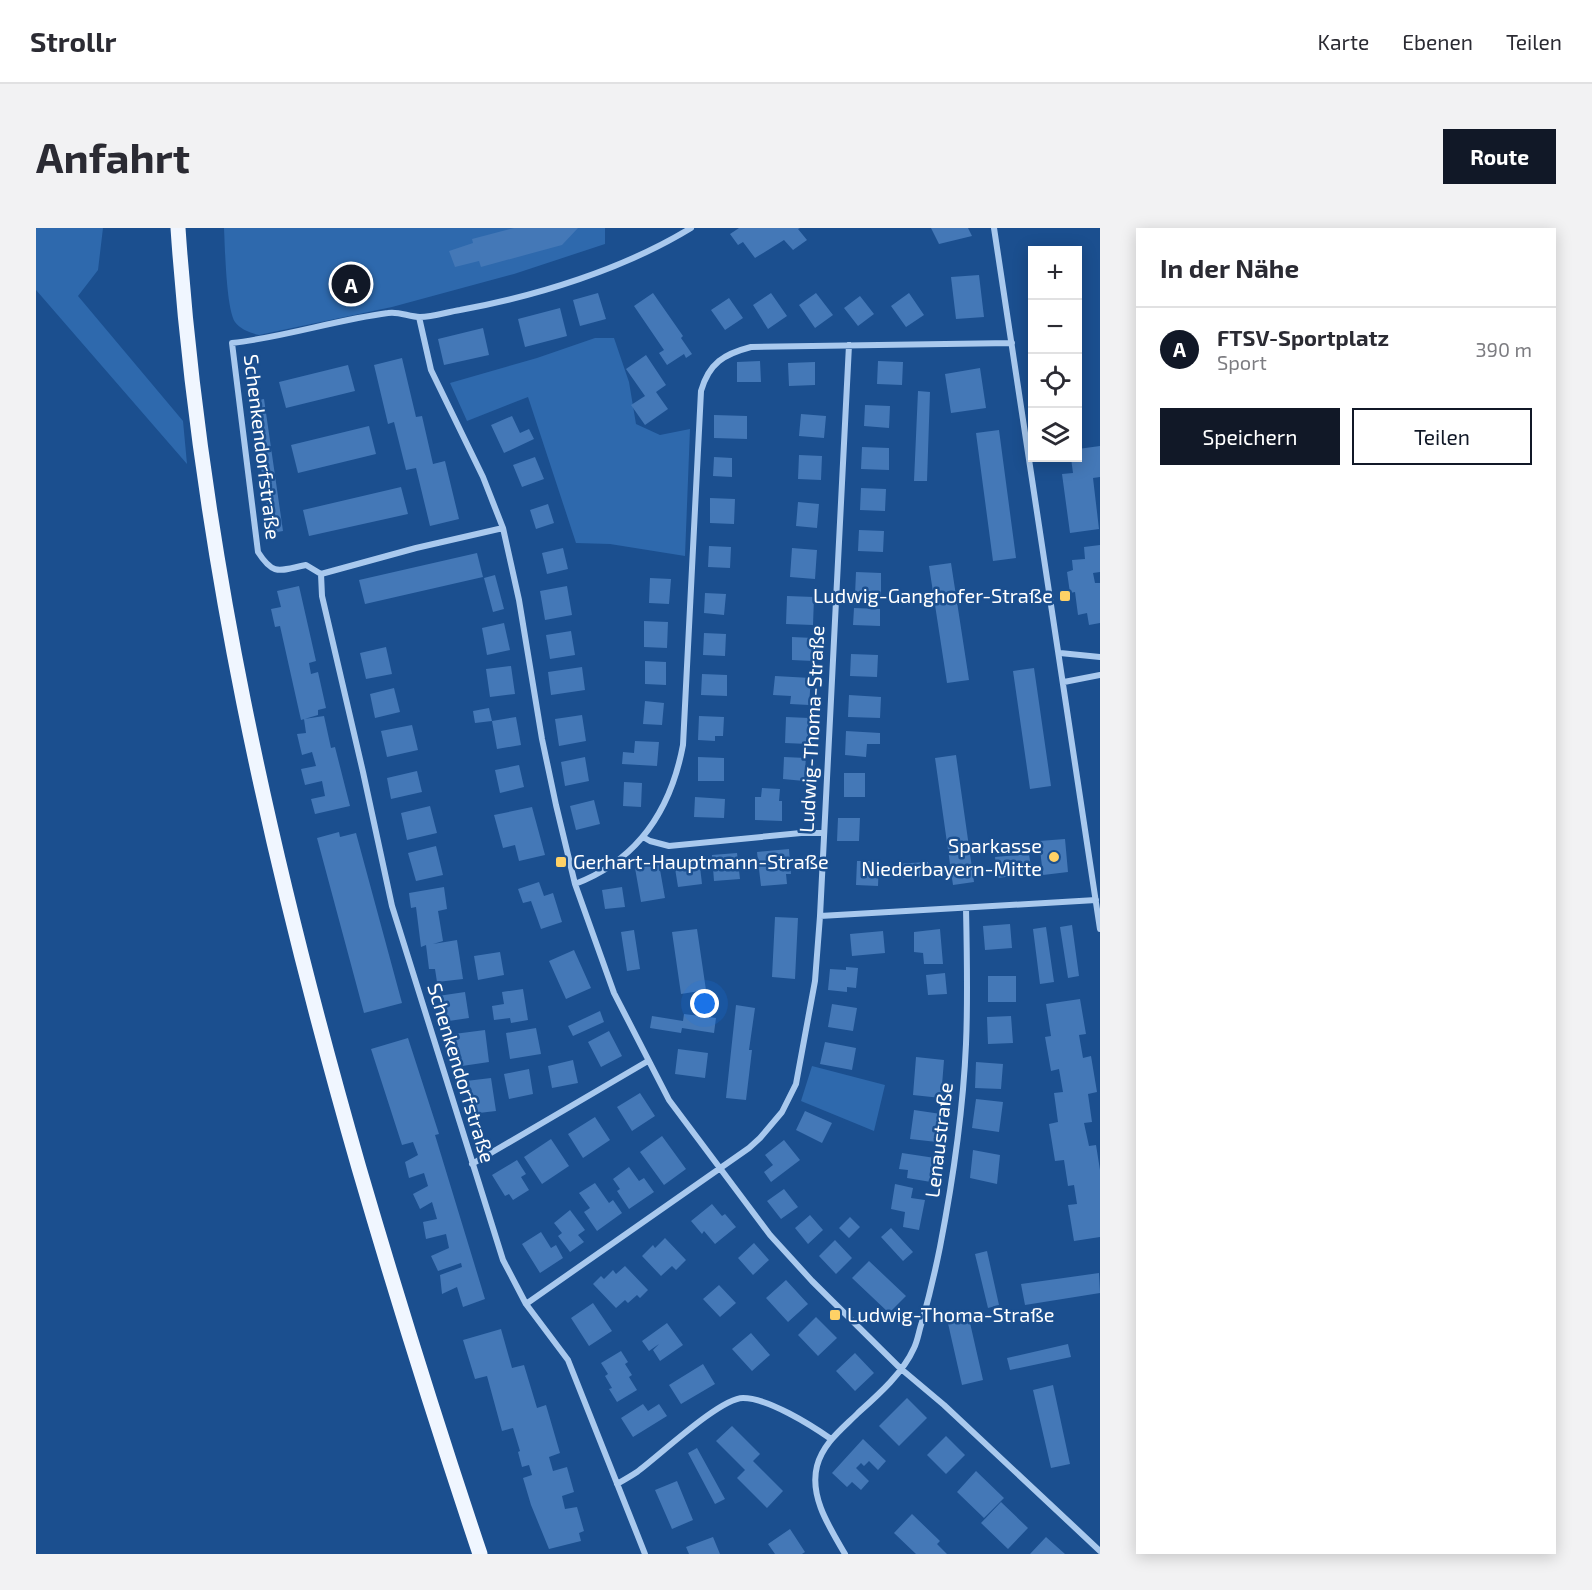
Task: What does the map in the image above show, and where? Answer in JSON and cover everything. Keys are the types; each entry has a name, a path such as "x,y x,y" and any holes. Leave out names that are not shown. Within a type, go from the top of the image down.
{"main road":[{"path":"178,228 189,356 203,466 232,643 266,806 309,988 337,1091 418,1366 480,1554"}],"street":[{"path":"691,228 639,254 580,278 482,306 419,317 431,370 483,477 504,528 519,600 544,750 575,885 614,993 669,1100 770,1235 812,1281 900,1368 944,1405 1100,1551"},
{"path":"994,228 1060,652 1100,929"},
{"name":"Schenkendorfstraße","path":"419,317 392,312 232,344 258,552 272,570 306,565 321,574 416,548 504,528"},
{"path":"575,885 609,866 642,837 666,803 674,783 683,745 701,392 705,378 723,357 751,347 1012,343"},
{"name":"Ludwig-Thoma-Straße","path":"526,1304 749,1148 782,1112 796,1084 815,981 820,916 849,345"},
{"name":"Schenkendorfstraße","path":"321,574 322,597 392,906 503,1260 526,1304 568,1360 645,1554"},
{"path":"1060,652 1100,657"},
{"path":"1064,682 1100,675"},
{"path":"642,837 669,846 801,832 823,833"},
{"path":"820,916 1096,900"},
{"name":"Lenaustraße","path":"845,1554 825,1519 818,1498 815,1481 816,1467 822,1451 831,1439 877,1396 914,1348 931,1289 955,1162 966,1045 966,908"},
{"path":"472,1164 648,1061"},
{"path":"617,1484 636,1473 724,1404 742,1398 772,1406 812,1426 831,1439"}],"shaded area":[{"path":"36,228 103,228 98,270 78,296 183,421 187,464 36,290"},
{"path":"224,228 605,228 605,244 514,274 392,307 259,335 240,327 232,315 226,276"},
{"path":"595,338 614,338 629,382 636,424 660,435 690,429 685,556 610,544 576,543 528,397 467,421 450,383 537,358"},
{"path":"812,1066 885,1085 874,1131 801,1101"}],"building":[{"path":"514,228 578,228 562,245 481,267 479,261 455,267 449,251 473,243 472,239"},
{"path":"739,228 800,228 798,229 807,240 793,250 784,240 755,258 743,242 738,245 730,234"},
{"path":"931,228 968,228 972,236 939,244"},
{"path":"979,275 984,317 956,319 951,277"},
{"path":"598,293 606,319 580,326 573,300"},
{"path":"653,293 683,336 681,338 692,354 686,358 684,354 667,365 659,353 664,350 634,306"},
{"path":"771,293 787,316 768,329 753,305"},
{"path":"816,293 833,315 815,328 799,305"},
{"path":"909,293 924,315 906,327 891,306"},
{"path":"860,296 874,314 858,326 844,308"},
{"path":"729,298 743,318 725,330 711,310"},
{"path":"560,308 567,336 525,347 518,319"},
{"path":"483,328 489,355 444,365 438,339"},
{"path":"646,355 666,385 656,392 668,409 645,425 631,405 645,396 626,369"},
{"path":"402,358 416,417 422,416 433,464 445,461 459,519 430,526 416,468 406,470 394,422 388,424 374,365"},
{"path":"760,361 761,382 737,382 737,362"},
{"path":"878,361 903,362 902,385 877,384"},
{"path":"815,362 815,385 789,386 788,363"},
{"path":"348,365 355,391 286,408 279,382"},
{"path":"980,368 986,408 951,413 945,374"},
{"path":"918,391 930,392 927,481 914,481"},
{"path":"264,399 283,531 271,533 251,401"},
{"path":"865,405 890,406 889,428 864,426"},
{"path":"801,414 826,416 824,438 799,436"},
{"path":"714,415 747,416 747,439 714,438"},
{"path":"512,416 520,433 529,429 534,439 504,453 491,425"},
{"path":"369,426 376,454 298,473 291,445"},
{"path":"999,430 1016,558 993,561 976,433"},
{"path":"1100,446 1100,477 1093,478 1099,529 1070,533 1062,474 1073,473 1072,462 1082,462 1082,448"},
{"path":"862,447 889,448 889,470 861,469"},
{"path":"799,455 822,456 821,480 798,479"},
{"path":"535,457 544,479 522,487 513,465"},
{"path":"714,457 732,458 732,477 713,476"},
{"path":"401,487 408,514 309,536 303,510"},
{"path":"861,488 886,489 885,511 860,510"},
{"path":"710,498 735,499 734,524 710,523"},
{"path":"798,502 819,504 817,528 796,526"},
{"path":"548,504 554,523 536,529 530,510"},
{"path":"859,530 884,531 883,552 858,551"},
{"path":"1100,545 1100,572 1093,573 1095,583 1100,583 1100,623 1089,625 1087,613 1078,615 1075,592 1070,593 1067,572 1073,570 1072,560 1085,559 1084,547"},
{"path":"709,546 731,547 730,568 708,567"},
{"path":"563,548 568,569 547,574 542,553"},
{"path":"792,548 817,550 815,579 790,577"},
{"path":"477,553 483,577 365,604 359,580"},
{"path":"951,563 969,680 947,683 929,566"},
{"path":"856,572 881,573 881,596 855,595"},
{"path":"495,575 504,609 493,612 484,578"},
{"path":"650,578 671,579 669,604 649,603"},
{"path":"299,586 316,661 309,663 311,674 318,672 326,708 318,710 318,715 301,720 280,626 275,627 271,609 281,607 277,591"},
{"path":"567,586 572,615 545,620 540,591"},
{"path":"705,593 726,594 724,615 704,613"},
{"path":"787,596 814,597 813,625 786,624"},
{"path":"854,608 880,609 880,626 853,625"},
{"path":"644,621 668,622 667,648 644,647"},
{"path":"504,623 510,650 487,655 482,628"},
{"path":"571,631 575,655 550,659 546,635"},
{"path":"704,633 726,634 725,656 703,655"},
{"path":"792,637 813,638 813,661 792,660"},
{"path":"386,647 392,674 366,679 360,653"},
{"path":"851,654 878,655 877,677 850,676"},
{"path":"645,661 666,662 666,685 645,684"},
{"path":"511,666 515,694 490,697 486,669"},
{"path":"582,667 585,690 551,695 548,672"},
{"path":"1034,668 1051,786 1030,789 1013,671"},
{"path":"702,674 727,675 727,696 701,695"},
{"path":"775,676 811,678 809,705 790,704 791,696 773,695"},
{"path":"394,688 400,712 375,718 370,694"},
{"path":"849,695 881,697 880,718 848,717"},
{"path":"645,701 664,703 662,725 643,724"},
{"path":"489,708 492,721 475,723 473,711"},
{"path":"582,715 586,741 559,746 555,719"},
{"path":"324,716 331,748 335,747 350,806 315,814 311,799 325,796 322,781 305,785 301,769 316,766 312,752 302,755 297,734 306,733 304,719"},
{"path":"699,716 724,717 723,736 715,736 715,741 698,740"},
{"path":"516,717 521,745 497,749 492,721"},
{"path":"786,717 809,718 808,744 785,743"},
{"path":"412,725 418,750 387,757 381,731"},
{"path":"846,731 880,733 880,744 867,744 866,757 845,755"},
{"path":"635,741 659,742 657,766 622,764 623,752 634,753"},
{"path":"956,755 974,882 953,885 935,758"},
{"path":"585,757 589,781 565,786 561,762"},
{"path":"698,757 724,758 724,781 698,781"},
{"path":"784,757 806,758 804,781 783,779"},
{"path":"519,765 524,787 500,793 495,770"},
{"path":"417,771 422,792 391,799 387,778"},
{"path":"844,773 865,773 865,797 844,797"},
{"path":"624,782 642,783 641,807 623,806"},
{"path":"762,788 780,789 782,821 755,820 755,797 761,797"},
{"path":"695,797 725,799 724,818 694,817"},
{"path":"594,800 600,824 576,830 570,806"},
{"path":"430,806 437,833 407,840 401,813"},
{"path":"532,807 545,855 519,861 515,845 503,848 494,815"},
{"path":"838,818 860,818 859,841 837,841"},
{"path":"339,832 340,837 356,833 402,1003 364,1013 317,838"},
{"name":"Sparkasse Niederbayern-Mitte","path":"1065,839 1068,872 1043,875 1039,841"},
{"path":"436,846 443,875 416,881 408,853"},
{"path":"789,849 791,874 786,874 787,884 761,886 757,852"},
{"path":"737,853 740,879 714,881 712,855"},
{"path":"1029,854 1032,874 997,878 995,857"},
{"path":"699,858 702,884 678,887 674,862"},
{"path":"857,861 879,861 878,886 856,885"},
{"path":"928,862 929,876 895,878 894,864"},
{"path":"659,864 665,898 641,902 635,868"},
{"path":"539,882 544,896 553,893 562,922 541,929 531,901 523,903 518,889"},
{"path":"444,887 447,909 438,911 443,941 433,944 457,940 463,979 437,982 435,969 429,969 426,945 421,947 416,907 411,908 409,893"},
{"path":"622,887 625,907 605,909 602,890"},
{"path":"775,917 798,918 795,979 772,977"},
{"path":"1010,924 1012,948 985,950 983,926"},
{"path":"1072,925 1079,976 1068,978 1060,927"},
{"path":"1046,927 1054,982 1040,984 1033,929"},
{"path":"697,929 706,990 681,994 672,932"},
{"path":"940,929 943,964 924,964 923,953 914,952 914,932"},
{"path":"634,930 640,969 627,971 621,932"},
{"path":"883,931 885,953 852,956 850,934"},
{"path":"574,950 591,988 566,999 549,961"},
{"path":"500,952 504,975 478,980 474,956"},
{"path":"846,967 858,968 856,988 847,987 847,992 828,990 830,969 846,970"},
{"path":"945,973 947,994 928,995 926,975"},
{"path":"988,976 1016,976 1016,1002 988,1002"},
{"path":"523,989 528,1020 511,1023 510,1018 494,1020 492,1006 504,1004 502,992"},
{"path":"465,992 469,1018 442,1022 438,996"},
{"path":"1080,999 1086,1034 1079,1035 1083,1058 1091,1056 1097,1092 1088,1094 1092,1122 1084,1123 1089,1146 1096,1145 1100,1170 1100,1237 1074,1241 1068,1205 1077,1204 1074,1185 1068,1186 1064,1160 1055,1161 1049,1124 1058,1122 1054,1093 1063,1092 1059,1069 1051,1071 1045,1037 1051,1036 1046,1004"},
{"path":"832,1004 857,1008 853,1031 828,1027"},
{"path":"736,1005 755,1008 749,1050 752,1050 746,1100 726,1098"},
{"path":"600,1011 604,1022 573,1036 568,1026"},
{"path":"684,1014 716,1018 714,1033 682,1028 681,1033 650,1028 652,1016 683,1021"},
{"path":"1011,1016 1013,1043 988,1044 987,1017"},
{"path":"536,1028 541,1054 510,1059 506,1033"},
{"path":"485,1030 489,1062 462,1066 460,1051 456,1051 454,1034"},
{"path":"609,1031 622,1056 601,1067 588,1042"},
{"path":"408,1038 439,1134 435,1135 485,1299 463,1307 457,1287 442,1294 440,1275 462,1267 461,1263 438,1271 431,1256 449,1248 446,1234 426,1239 423,1222 437,1219 432,1202 420,1209 413,1194 428,1186 424,1173 409,1178 405,1162 418,1155 413,1142 402,1145 371,1049"},
{"path":"825,1042 856,1048 852,1070 820,1064"},
{"path":"678,1049 708,1053 705,1078 675,1074"},
{"path":"916,1057 944,1060 941,1098 913,1095"},
{"path":"573,1060 578,1083 552,1088 548,1066"},
{"path":"976,1062 1003,1064 1001,1089 975,1088"},
{"path":"529,1069 533,1094 509,1099 504,1074"},
{"path":"491,1078 496,1111 470,1114 466,1081"},
{"path":"640,1093 655,1116 632,1131 617,1107"},
{"path":"976,1099 1003,1102 999,1132 972,1128"},
{"path":"914,1110 941,1114 937,1142 910,1139"},
{"path":"805,1111 832,1123 822,1143 796,1130"},
{"path":"595,1117 610,1140 583,1158 568,1134"},
{"path":"662,1136 686,1169 664,1185 640,1152"},
{"path":"551,1139 569,1166 542,1184 524,1157"},
{"path":"784,1140 800,1160 771,1182 764,1172 773,1165 765,1155"},
{"path":"973,1150 1000,1155 997,1184 970,1178"},
{"path":"902,1153 935,1158 931,1182 907,1178 908,1170 899,1169"},
{"path":"517,1160 526,1174 521,1177 529,1190 513,1200 509,1194 505,1196 492,1175"},
{"path":"629,1167 639,1181 644,1178 654,1192 629,1209 617,1191 620,1189 613,1179"},
{"path":"595,1183 609,1203 613,1200 622,1213 597,1231 584,1212 590,1208 579,1193"},
{"path":"895,1184 913,1188 911,1198 925,1200 919,1230 903,1227 905,1212 891,1209"},
{"path":"784,1189 798,1207 781,1219 767,1201"},
{"path":"712,1204 736,1227 715,1244 691,1221"},
{"path":"570,1210 585,1230 578,1235 584,1242 570,1252 558,1236 562,1233 554,1223"},
{"path":"810,1215 823,1230 808,1244 795,1228"},
{"path":"850,1217 860,1227 849,1238 839,1228"},
{"path":"891,1228 913,1252 903,1261 881,1237"},
{"path":"541,1232 551,1248 556,1245 563,1258 540,1273 522,1244"},
{"path":"665,1238 686,1260 676,1270 672,1266 661,1276 642,1256 653,1245 655,1248"},
{"path":"835,1240 852,1258 836,1274 819,1256"},
{"path":"754,1243 769,1260 753,1275 738,1258"},
{"path":"987,1251 999,1305 988,1308 975,1254"},
{"path":"869,1261 906,1296 889,1313 852,1278"},
{"path":"625,1266 648,1290 640,1298 637,1295 628,1303 625,1300 616,1308 593,1284 601,1276 604,1279 613,1270 616,1274"},
{"path":"1099,1273 1100,1293 1025,1305 1021,1284"},
{"path":"786,1280 808,1304 788,1322 766,1298"},
{"path":"719,1285 736,1303 720,1317 703,1299"},
{"path":"593,1303 612,1331 589,1346 571,1318"},
{"path":"968,1314 983,1380 962,1385 947,1319"},
{"path":"816,1317 837,1338 818,1356 798,1335"},
{"path":"667,1323 683,1345 660,1361 653,1350 659,1344 649,1351 642,1341"},
{"path":"501,1329 512,1368 524,1365 537,1408 546,1405 560,1453 549,1457 553,1471 567,1467 574,1492 562,1496 565,1509 577,1507 584,1531 579,1533 581,1541 549,1549 523,1478 532,1475 529,1465 522,1467 513,1428 502,1431 487,1376 475,1379 463,1340"},
{"path":"751,1333 770,1355 752,1371 732,1349"},
{"path":"1068,1344 1071,1357 1010,1370 1007,1358"},
{"path":"621,1351 632,1375 629,1377 637,1390 617,1402 609,1389 612,1388 605,1376 608,1374 601,1363"},
{"path":"855,1353 874,1373 855,1391 836,1371"},
{"path":"703,1364 715,1384 681,1404 669,1385"},
{"path":"1053,1385 1070,1464 1051,1468 1033,1390"},
{"path":"907,1398 927,1418 899,1446 879,1426"},
{"path":"643,1404 648,1411 659,1404 667,1416 633,1437 621,1418"},
{"path":"732,1426 760,1454 753,1461 783,1491 767,1508 737,1478 745,1470 716,1441"},
{"path":"946,1436 965,1455 946,1474 927,1455"},
{"path":"863,1439 886,1461 878,1470 869,1461 864,1466 861,1463 856,1468 869,1481 861,1490 852,1482 847,1487 832,1473"},
{"path":"697,1448 725,1499 715,1504 688,1453"},
{"path":"976,1471 1004,1498 984,1518 957,1492"},
{"path":"677,1481 693,1520 672,1529 655,1490"},
{"path":"1001,1502 1028,1528 1008,1549 981,1523"},
{"path":"912,1514 940,1541 937,1544 947,1554 916,1554 894,1533"},
{"path":"790,1529 805,1552 775,1554 768,1544"},
{"path":"713,1537 720,1554 689,1554 686,1547"},
{"path":"1046,1537 1065,1554 1030,1554"}],"place":[{"name":"FTSV-Sportplatz","path":"351,284"},
{"name":"Ludwig-Ganghofer-Straße","path":"1065,596"},
{"name":"Sparkasse Niederbayern-Mitte","path":"1054,857"},
{"name":"Gerhart-Hauptmann-Straße","path":"561,862"},
{"name":"Ludwig-Thoma-Straße","path":"835,1315"}]}
